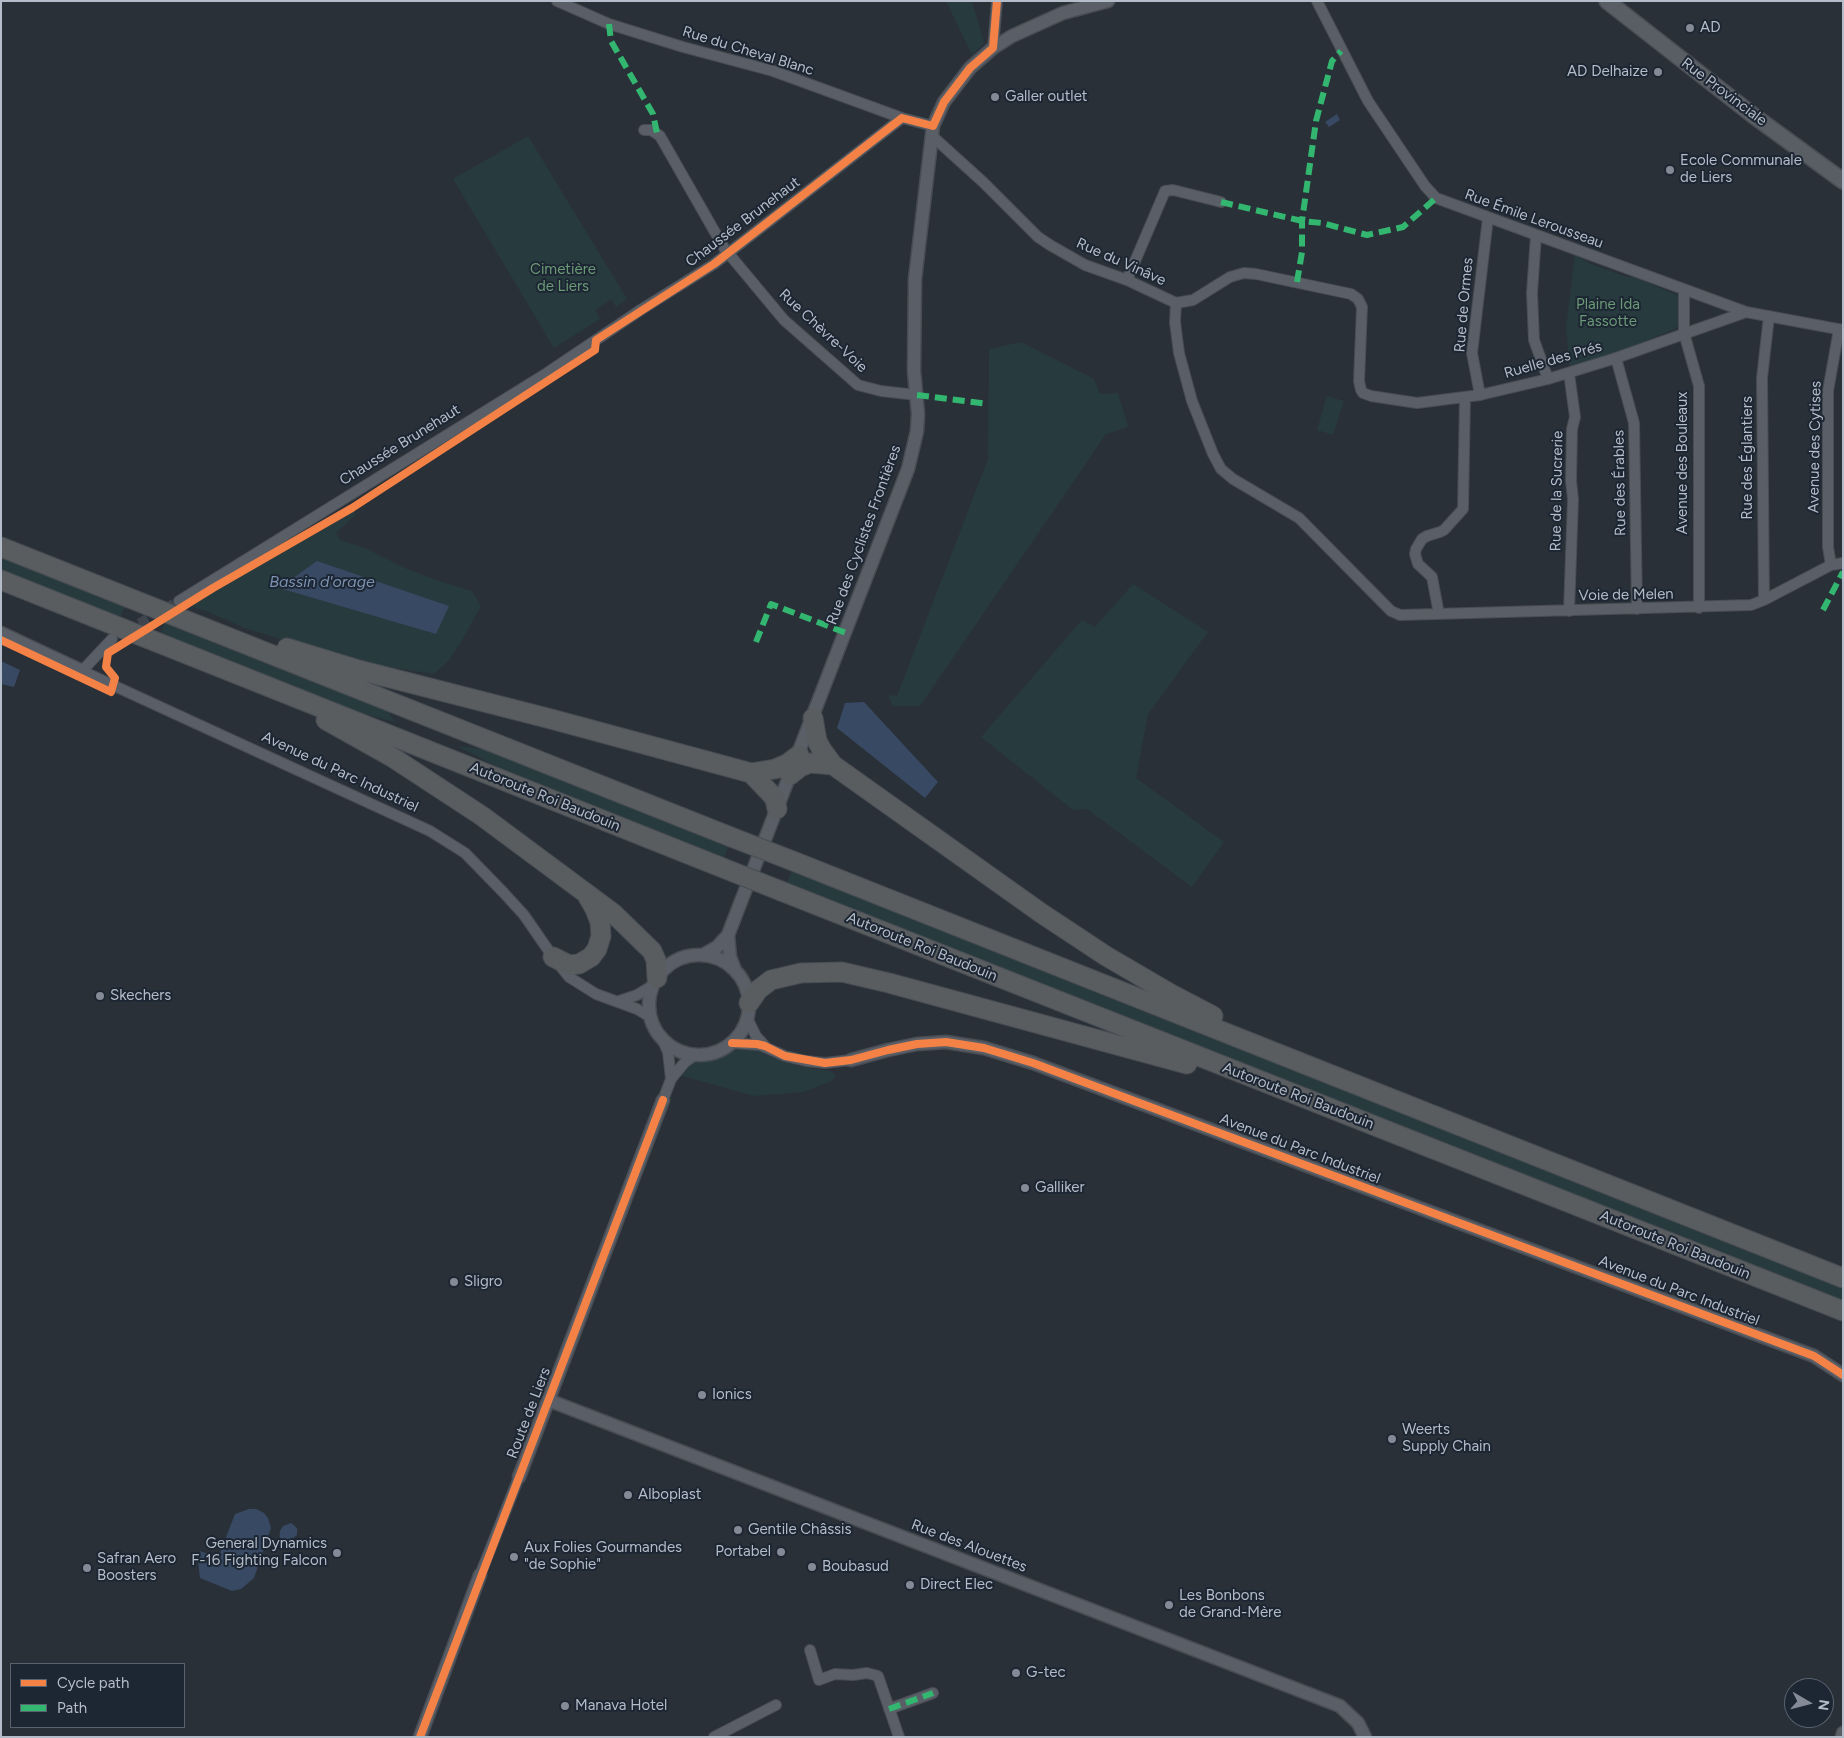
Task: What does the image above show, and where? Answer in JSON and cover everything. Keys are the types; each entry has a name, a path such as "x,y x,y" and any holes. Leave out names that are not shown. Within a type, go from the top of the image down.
{"highway":[{"name":"Autoroute Roi Baudouin","path":"1,547 1843,1278"},
{"name":"Autoroute Roi Baudouin","path":"1,580 1843,1312"},
{"path":"230,637 263,641 360,670 552,719 751,774 775,770 787,764 798,755"},
{"path":"300,699 320,716 392,757 482,816 614,914 648,947 656,960 654,982"},
{"path":"813,718 817,741 834,765 1041,913 1106,956 1171,994 1237,1029 1263,1047"},
{"path":"790,774 810,763 834,765"},
{"path":"751,774 774,799 777,809"},
{"path":"553,957 565,964 580,964 591,957 597,949 601,936 600,922 595,908 585,891"},
{"path":"748,1010 758,990 771,980 801,973 842,972 889,982 1218,1073 1242,1074"}],"main road":[{"name":"Rue Provinciale","path":"1607,1 1754,116 1843,181"}],"street":[{"name":"Rue du Cheval Blanc","path":"557,1 609,24 683,47 774,71 902,118 932,131"},
{"path":"993,48 997,1"},
{"path":"932,131 944,102 970,68 993,48 1012,36 1063,12 1108,1"},
{"name":"Rue Émile Lerousseau","path":"1318,1 1368,101 1425,186 1436,198 1746,312 1841,329"},
{"name":"Chaussée Brunehaut","path":"179,601 547,373 728,253 902,118"},
{"name":"Rue Chèvre-Voie","path":"644,130 651,130 660,136 728,253 784,320 858,386 917,395"},
{"name":"Rue du Vinâve","path":"932,131 1038,236 1050,245 1085,265 1127,280 1176,303 1179,352 1192,401 1221,469 1234,479 1299,518 1383,604 1391,611 1400,615"},
{"name":"Rue des Cyclistes Frontières","path":"703,955 717,947 728,935 908,469 917,431 917,395 914,371 915,279 932,131"},
{"path":"1127,280 1165,191 1174,190 1221,202"},
{"name":"Rue de Ormes","path":"1480,395 1472,353 1488,218"},
{"path":"1536,236 1532,293 1534,340 1548,379"},
{"name":"Ruelle des Prés","path":"1176,303 1193,300 1230,277 1244,273 1297,282 1354,296 1362,307 1360,381 1363,393 1380,398 1417,403 1480,395 1548,379 1616,358 1684,332 1746,312"},
{"name":"Avenue des Bouleaux","path":"1684,290 1684,332 1698,386 1699,608"},
{"name":"Rue des Églantiers","path":"1764,600 1762,378 1769,316"},
{"name":"Avenue des Cytises","path":"1831,565 1828,547 1828,391 1841,329"},
{"name":"Rue des Érables","path":"1616,358 1634,423 1637,609"},
{"name":"Rue de la Sucrerie","path":"1569,373 1575,417 1572,429 1571,481 1573,498 1569,611"},
{"path":"1439,614 1432,577 1418,564 1415,554 1422,539 1440,532 1463,509 1465,397"},
{"name":"Voie de Melen","path":"1400,615 1699,608 1751,605 1831,565 1843,563"},
{"name":"Avenue du Parc Industriel","path":"1,633 437,836 465,853 524,914 565,973 596,994 619,1001 650,1017"},
{"path":"82,671 112,639"},
{"name":"Rue des Cyclistes Frontières","path":"728,935 730,957 735,970"},
{"path":"619,1001 637,995 654,982 676,960 703,955 720,960 735,970 745,985 748,1010 756,1036 765,1046"},
{"path":"654,982 649,1004 650,1017 663,1041 682,1052 695,1055 721,1050 732,1043 741,1032 748,1010"},
{"name":"Route de Liers","path":"663,1041 668,1052 671,1079"},
{"name":"Avenue du Parc Industriel","path":"732,1043 765,1046 785,1056 825,1063 851,1060 902,1047 946,1042 984,1048 1033,1063 1814,1356 1843,1375"},
{"name":"Route de Liers","path":"420,1737 480,1575 671,1079 685,1062 695,1055"},
{"name":"Rue des Alouettes","path":"548,1400 1340,1706 1358,1723 1365,1737"},
{"path":"810,1650 819,1680 835,1674 853,1675 867,1673 878,1676 899,1737"},
{"path":"889,1708 933,1693"},
{"path":"721,1735 776,1705"},
{"path":"1842,1737 1843,1733"}],"green space":[{"path":"946,1 972,1 984,43 972,55"},
{"name":"Cimetière de Liers","path":"528,136 627,299 616,307 611,299 595,310 600,319 554,348 453,179"},
{"name":"Plaine Ida Fassotte","path":"1575,255 1593,265 1627,277 1634,277 1677,295 1679,299 1680,321 1677,327 1639,344 1570,370 1566,328"},
{"path":"1021,342 1094,379 1100,394 1118,393 1128,427 1106,434 920,706 893,706 888,695 897,696 988,459 989,349"},
{"path":"1327,396 1344,401 1333,435 1317,430"},
{"path":"352,508 356,514 336,533 340,540 367,549 405,568 472,591 481,606 449,660 434,674 382,666 309,648 245,628 206,611 185,605"},
{"path":"1,553 126,603 119,621 1,574"},
{"path":"1133,584 1208,632 1148,714 1136,778 1224,842 1192,887 1087,809 1073,810 981,737 1082,620 1095,627"},
{"path":"166,619 384,706 395,722 342,708 159,637"},
{"path":"457,746 497,751 730,842 723,861 521,779"},
{"path":"793,868 1843,1284 1843,1305 786,885"},
{"path":"742,1047 756,1048 764,1054 785,1062 802,1067 830,1071 836,1075 832,1081 803,1092 754,1096 679,1075 690,1063 721,1058"}],"water":[{"path":"1337,114 1340,120 1329,127 1325,122"},
{"name":"Bassin d'orage","path":"317,561 449,606 436,634 279,588"},
{"path":"1,661 20,670 14,687 1,684"},
{"path":"864,702 938,782 925,798 837,728 845,703"},
{"path":"249,1509 256,1509 264,1513 268,1518 271,1528 254,1578 241,1589 232,1591 200,1578 198,1561 200,1551 218,1558 235,1514"},
{"path":"291,1523 297,1528 297,1535 279,1543 280,1531 283,1526"}],"tunnel":[{"path":"126,631 179,601"}],"marked path":[{"path":"609,24 611,41 653,114 657,133"},
{"path":"1297,282 1302,252 1302,221 1316,121 1332,61 1341,51"},
{"path":"1221,202 1302,221 1322,223 1367,235 1403,227 1436,198"},
{"path":"917,395 988,404"},
{"path":"1823,610 1843,572"},
{"path":"756,642 771,604 846,633"},
{"path":"889,1709 933,1693"}],"cycle path":[{"path":"1,640 111,692 115,678 106,667 108,653 213,588 352,508 595,350 596,340 714,264 902,118 933,126 944,102 970,68 993,48 997,1"},
{"path":"732,1043 757,1044 785,1056 825,1063 851,1060 917,1044 946,1042 984,1048 1033,1063 1814,1356 1843,1375"},
{"path":"420,1737 663,1100"}],"place":[{"name":"AD","path":"1690,28"},
{"name":"AD Delhaize","path":"1658,72"},
{"name":"Galler outlet","path":"995,97"},
{"name":"Ecole Communale de Liers","path":"1670,170"},
{"name":"Skechers","path":"100,996"},
{"name":"Galliker","path":"1025,1188"},
{"name":"Sligro","path":"454,1282"},
{"name":"Ionics","path":"702,1395"},
{"name":"Weerts Supply Chain","path":"1392,1439"},
{"name":"Alboplast","path":"628,1495"},
{"name":"Gentile Châssis","path":"738,1530"},
{"name":"Portabel","path":"781,1552"},
{"name":"General Dynamics F-16 Fighting Falcon","path":"337,1553"},
{"name":"Aux Folies Gourmandes \"de Sophie\"","path":"514,1557"},
{"name":"Boubasud","path":"812,1567"},
{"name":"Safran Aero Boosters","path":"87,1568"},
{"name":"Direct Elec","path":"910,1585"},
{"name":"Les Bonbons de Grand-Mère","path":"1169,1605"},
{"name":"G-tec","path":"1016,1673"},
{"name":"Manava Hotel","path":"565,1706"}]}
